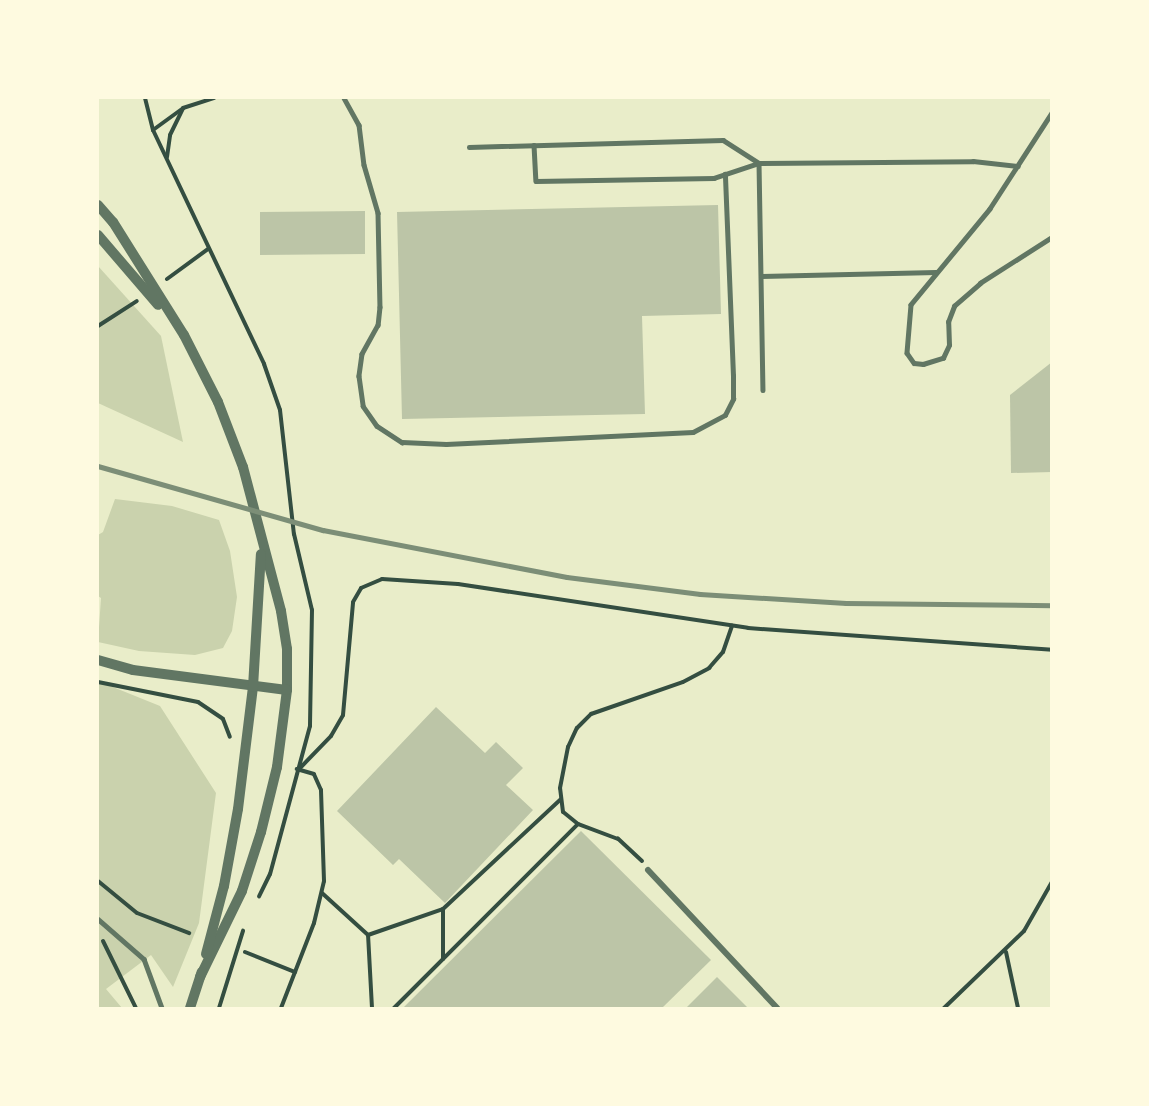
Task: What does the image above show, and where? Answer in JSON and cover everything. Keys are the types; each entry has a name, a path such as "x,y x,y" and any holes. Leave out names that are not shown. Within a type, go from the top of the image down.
{"street":[{"path":"98,205 113,222 201,364 243,467 261,545 281,610 287,690 277,767 242,891 200,977"},
{"path":"98,235 184,335"},
{"path":"190,1008 226,875 253,687 261,545"},
{"path":"98,660 133,670 287,690"},
{"path":"648,870 777,1008"}],"lane":[{"path":"345,98 359,125 364,165 378,213 380,307 378,325 362,354 358,376 363,406 377,426 402,442 446,444 693,432 725,416 733,399 734,376 725,174"},
{"path":"1052,112 957,254 936,272 910,305 907,353 914,363 923,364 943,358 949,345 948,322 954,306 980,283 1052,237"},
{"path":"469,147 723,140 759,163"},
{"path":"534,145 536,182 714,178 759,163 973,161 1018,166"},
{"path":"759,163 763,390"},
{"path":"761,276 936,272"},
{"path":"98,919 144,959 162,1008"}],"path":[{"path":"145,98 146,108"},
{"path":"153,129 183,108 214,98"},
{"path":"166,160 170,135 183,108"},
{"path":"198,255 208,249"},
{"path":"98,326 111,320"},
{"path":"298,770 331,736 343,715 354,602 361,588 382,579 458,584 732,626 1052,650"},
{"path":"648,870 636,852 618,839 578,824 563,812 562,799 568,747 577,728 610,705 683,682 709,668 723,652 732,626"},
{"path":"98,682 209,707 223,719 230,741"},
{"path":"277,767 314,774 321,790 324,836 321,893 281,1008"},
{"path":"368,935 442,909 562,799"},
{"path":"394,1008 578,824"},
{"path":"98,881 137,913 189,933"},
{"path":"944,1008 1006,951 1024,931 1052,882"},
{"path":"321,893 368,935 372,1008"},
{"path":"442,909 443,959"},
{"path":"98,930 136,1008"},
{"path":"1006,951 1018,1008"},
{"path":"245,952 295,972"}],"green space":[{"path":"98,266 161,336 183,442 98,403"},
{"path":"115,499 172,506 219,520 230,551 237,597 232,631 223,648 195,655 139,651 98,642 101,598 98,596 98,535 103,532"},
{"path":"98,681 160,706 216,793 199,923 173,987 151,955 106,989 122,1008 98,1008"}],"building":[{"path":"718,205 721,314 642,316 645,414 402,419 397,212"},
{"path":"365,211 365,254 260,255 260,212"},
{"path":"1052,362 1052,472 1011,473 1010,395"},
{"path":"436,707 485,753 496,742 523,768 506,785 533,810 445,903 399,859 393,865 337,811"},
{"path":"581,831 711,960 662,1008 403,1008"},
{"path":"717,977 748,1008 686,1008"}],"railway":[{"path":"98,466 323,530 567,577 700,594 846,603 1052,605"}]}
